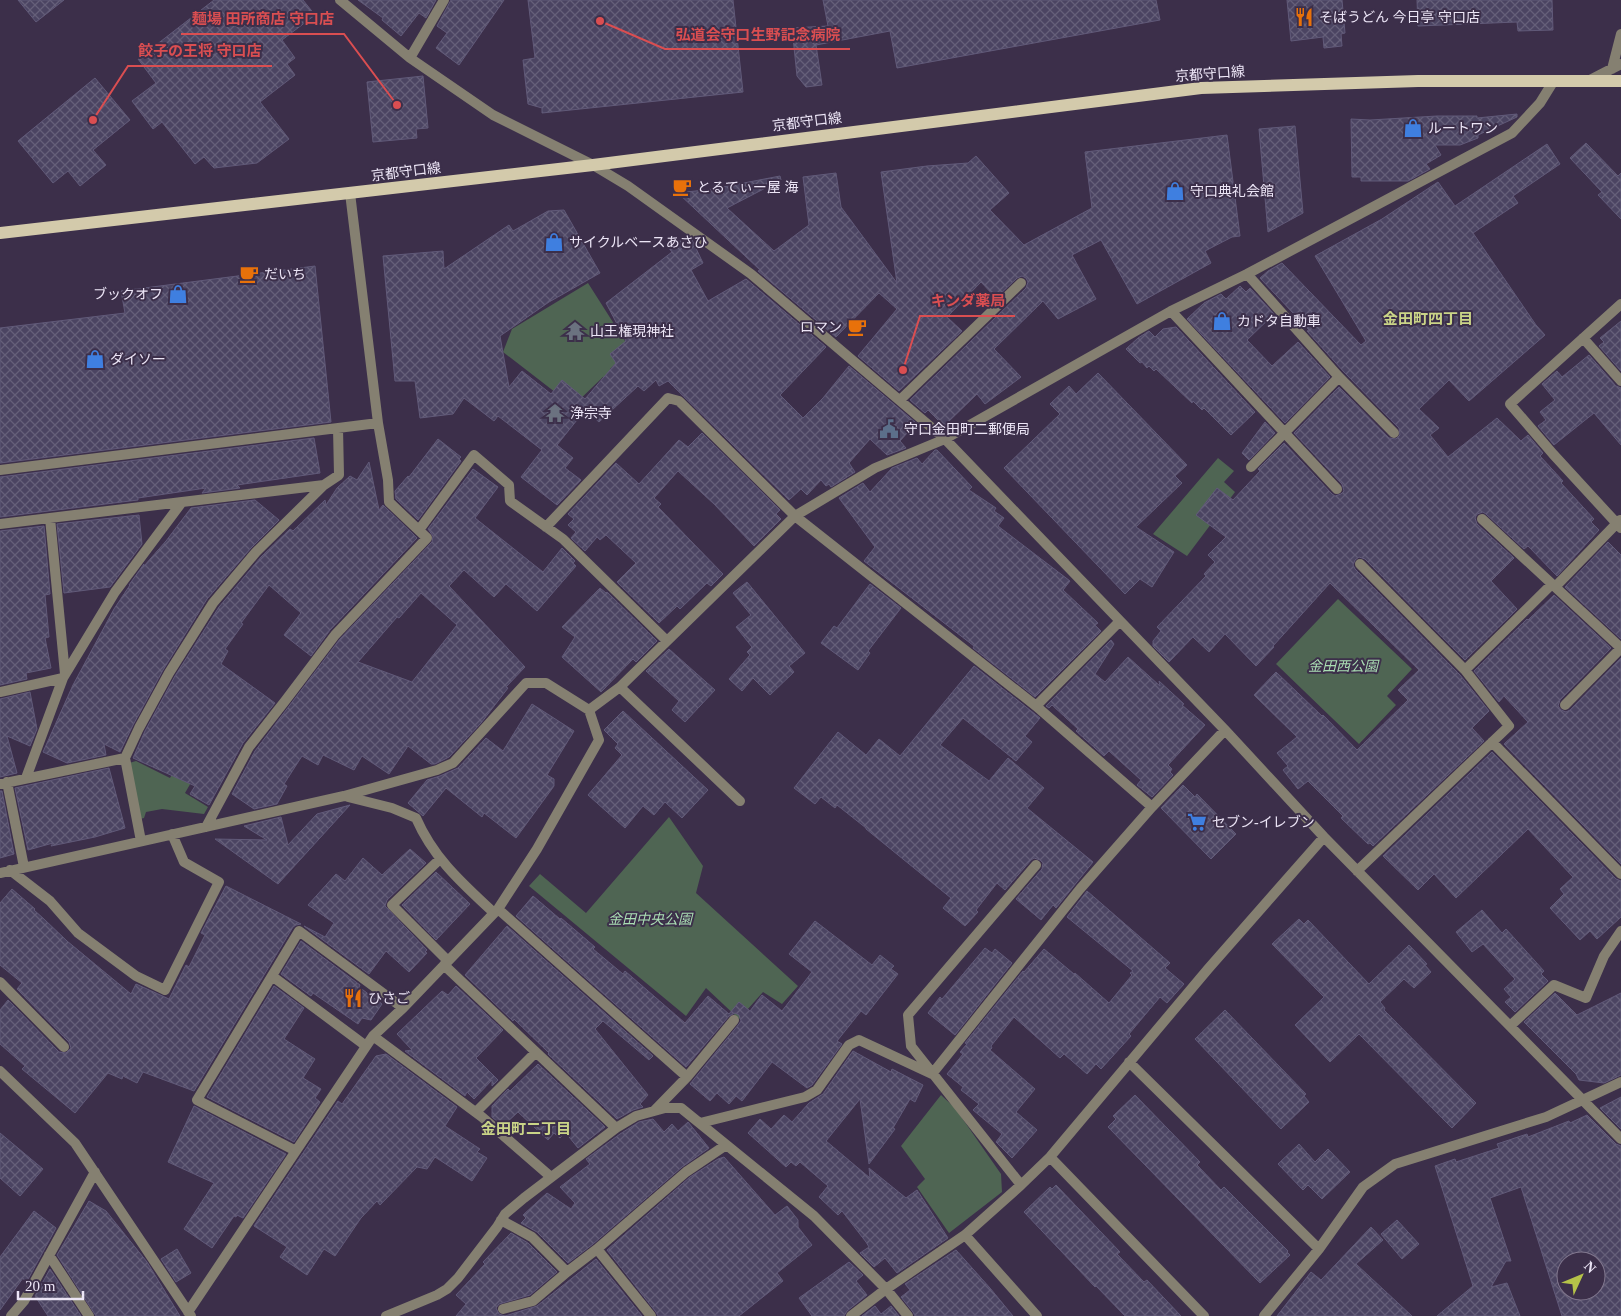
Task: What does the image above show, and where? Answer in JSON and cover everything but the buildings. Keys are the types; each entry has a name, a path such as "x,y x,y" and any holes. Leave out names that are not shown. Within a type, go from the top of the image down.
{"main road":[{"name":"京都守口線","path":"0,233 593,165 1201,88 1418,81 1621,81"}],"street":[{"path":"340,0 410,58 493,115 593,165 628,186 751,274 945,439 1225,730 1324,837 1621,1140"},
{"path":"410,58 444,0"},
{"path":"1590,80 1616,66 1621,34"},
{"path":"589,710 620,687 795,516 875,468 945,439 1171,311 1246,274 1512,133 1540,103 1553,82"},
{"path":"206,827 249,747 335,635 427,538 389,502 388,480 378,423 350,193"},
{"path":"1246,274 1340,378 1394,433"},
{"path":"900,400 1022,283"},
{"path":"1465,670 1620,524 1553,454 1510,404 1621,304"},
{"path":"1171,311 1337,488"},
{"path":"1583,338 1621,381"},
{"path":"1252,467 1340,378"},
{"path":"546,527 668,398 679,400 795,516 1036,706 1152,807"},
{"path":"0,470 378,423"},
{"path":"141,841 125,758 169,673 213,603 256,552 324,485 339,475 338,428"},
{"path":"419,530 474,455 508,485 510,501 563,539 667,641"},
{"path":"0,524 324,485"},
{"path":"26,778 64,676 115,592 182,502"},
{"path":"50,518 64,676"},
{"path":"1482,519 1621,648 1565,705"},
{"path":"1357,871 1509,726 1465,670 1360,564"},
{"path":"1036,706 1120,621"},
{"path":"0,692 64,676"},
{"path":"0,1071 75,1143 189,1314 373,1036 403,1008 496,911 537,849 599,740 589,710 546,684 526,683 454,763 437,770 344,796 5,872"},
{"path":"620,687 740,801"},
{"path":"932,1074 1080,889 1152,807 1225,730"},
{"path":"1492,742 1621,874"},
{"path":"24,867 4,783 125,758"},
{"path":"344,796 366,800 416,818 424,837 440,860 687,1077"},
{"path":"5,872 50,901 78,933 136,976 165,990 219,882 184,862 172,834"},
{"path":"851,1316 886,1289 965,1235 1050,1157 1208,969 1324,837"},
{"path":"440,860 392,905 446,963 616,1128"},
{"path":"1021,1185 911,1046 908,1015 1036,866"},
{"path":"296,1151 197,1100 299,931 403,1008"},
{"path":"1510,1026 1554,985 1586,998 1604,956 1621,931"},
{"path":"272,976 366,1046"},
{"path":"0,982 64,1047"},
{"path":"654,1111 687,1077 734,1020"},
{"path":"373,1036 476,1112 551,1177"},
{"path":"700,1123 805,1097 818,1090 849,1045 858,1040 932,1074"},
{"path":"476,1112 536,1052"},
{"path":"1130,1062 1319,1249"},
{"path":"1264,1316 1319,1249 1363,1187 1395,1164 1546,1116 1621,1082"},
{"path":"386,1316 437,1295 446,1289 458,1278 505,1214 616,1128 636,1116 665,1108 681,1108 814,1216 886,1289 908,1316"},
{"path":"503,1309 533,1301 686,1172 726,1145"},
{"path":"1050,1157 1204,1316"},
{"path":"11,1316 24,1301 94,1172"},
{"path":"501,1220 532,1237 567,1272"},
{"path":"965,1235 1037,1316"},
{"path":"597,1249 651,1316"},
{"path":"49,1255 89,1316"}],"green space":[{"path":"588,283 630,349 610,369 615,377 609,382 603,377 573,406 503,352 512,329"},
{"path":"1218,458 1234,471 1224,482 1235,492 1187,556 1153,534"},
{"name":"金田西公園","path":"1338,599 1412,669 1387,696 1396,705 1359,744 1276,664"},
{"path":"182,757 200,767 185,793 208,807 204,814 162,809 146,812 144,818 140,819 129,763 136,761 170,778"},
{"name":"金田中央公園","path":"669,817 703,866 696,893 798,986 782,1004 763,992 739,1019 706,988 686,1016 529,886 540,874 586,913"},
{"path":"941,1095 955,1108 1001,1174 1002,1192 949,1233 917,1187 925,1179 901,1146"}],"place":[{"name":"そばうどん 今日亭 守口店","path":"1304,17"},
{"name":"弘道会守口生野記念病院","path":"600,21"},
{"name":"麺場 田所商店 守口店","path":"397,105"},
{"name":"餃子の王将 守口店","path":"93,120"},
{"name":"ルートワン","path":"1413,128"},
{"name":"とるてぃー屋 海","path":"682,187"},
{"name":"守口典礼会館","path":"1175,191"},
{"name":"サイクルベースあさひ","path":"554,242"},
{"name":"だいち","path":"249,274"},
{"name":"ブックオフ","path":"178,294"},
{"name":"カドタ自動車","path":"1222,321"},
{"name":"ロマン","path":"857,327"},
{"name":"山王権現神社","path":"575,331"},
{"name":"ダイソー","path":"95,359"},
{"name":"キンダ薬局","path":"903,370"},
{"name":"浄宗寺","path":"555,413"},
{"name":"守口金田町二郵便局","path":"889,429"},
{"name":"セブン-イレブン","path":"1197,822"},
{"name":"ひさご","path":"353,998"}],"district":[{"name":"金田町四丁目","path":"1428,319"},
{"name":"金田町二丁目","path":"526,1129"}]}
